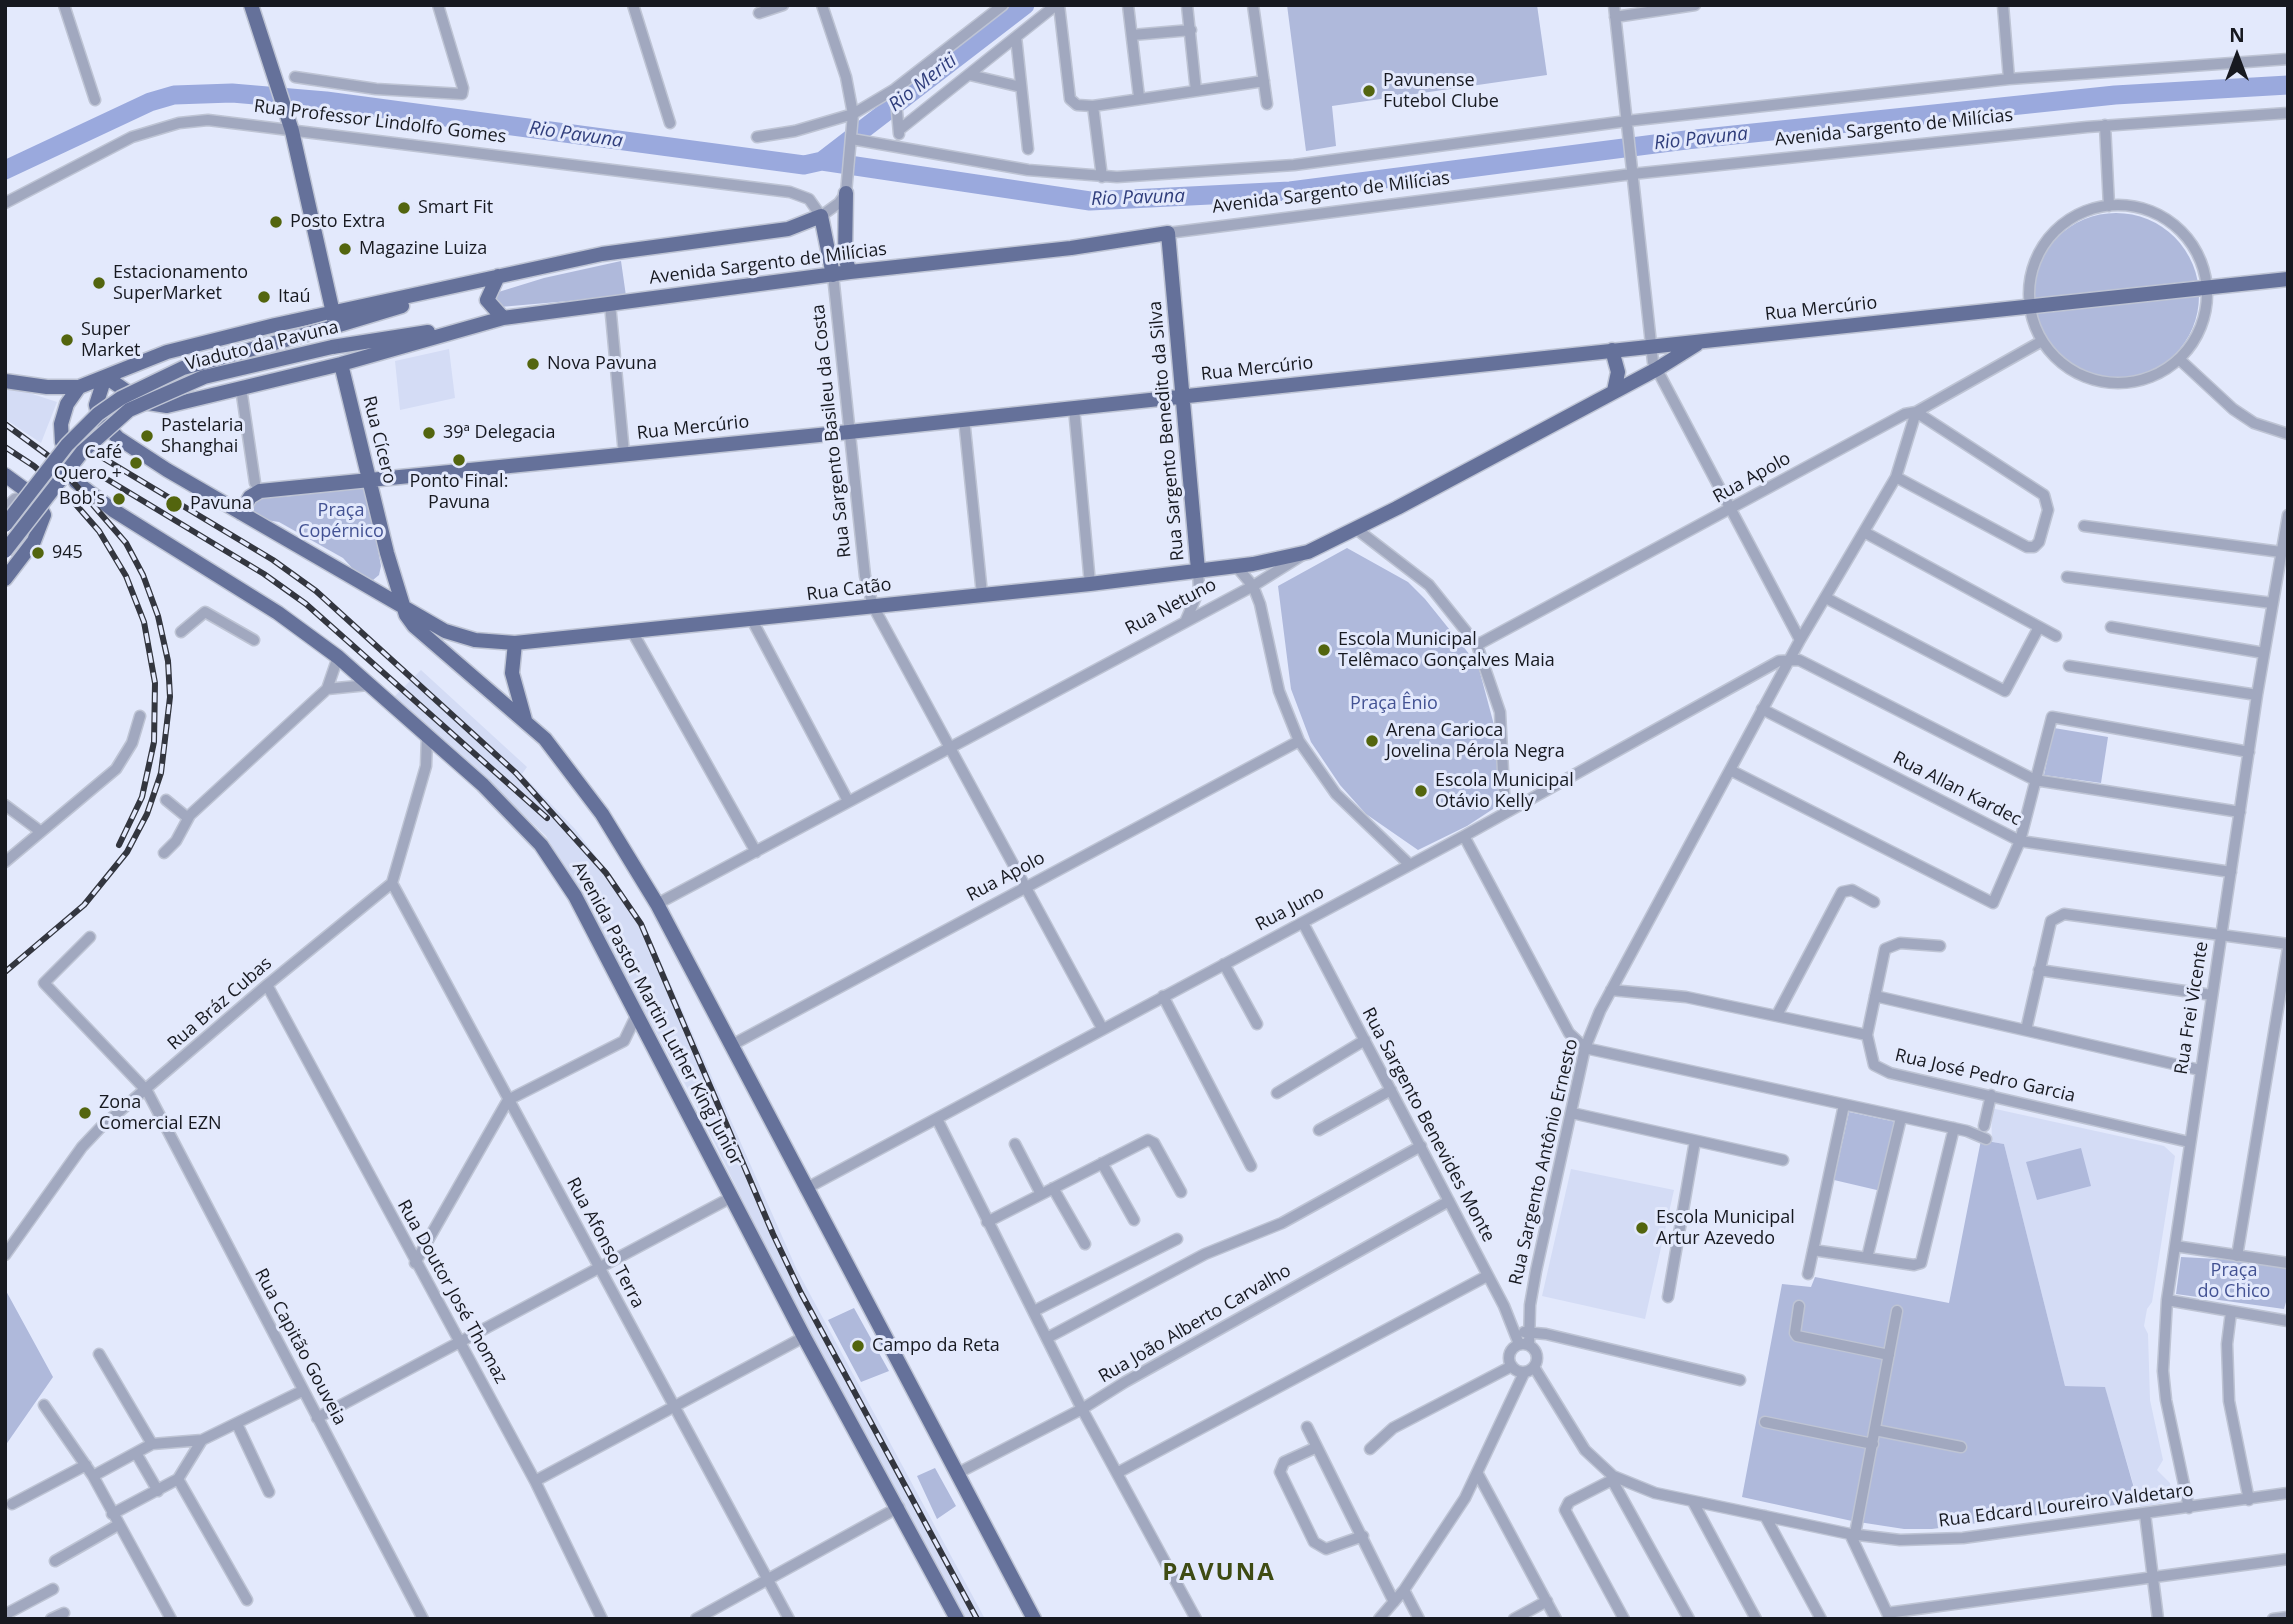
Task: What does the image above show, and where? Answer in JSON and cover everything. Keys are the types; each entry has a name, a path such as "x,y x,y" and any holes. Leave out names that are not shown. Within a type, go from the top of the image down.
{"main road":[{"path":"5,381 47,387 79,387 200,343 331,321 291,125 251,5"},
{"path":"846,193 845,258 850,272"},
{"path":"821,216 833,275"},
{"name":"Avenida Sargento de Milícias","path":"456,286 602,254 788,229 821,216"},
{"name":"Avenida Sargento de Milícias","path":"106,377 134,398 161,406 341,365 503,318 850,272 1071,248 1168,233"},
{"name":"Rua Sargento Benedito da Silva","path":"1168,233 1198,570"},
{"path":"498,276 487,300 503,318"},
{"name":"Rua Mercúrio","path":"240,513 250,497 260,491 849,432 2288,279"},
{"name":"Viaduto da Pavuna","path":"5,525 67,445 98,414 121,398 183,368 331,321 456,286"},
{"name":"Viaduto da Pavuna","path":"5,551 82,452 130,410 204,377 332,347 470,328"},
{"name":"Rua Netuno","path":"1308,552 1657,369 1701,342"},
{"path":"1612,350 1618,372 1614,391"},
{"name":"Rua Cícero","path":"341,365 401,605"},
{"path":"106,377 96,405 102,421 118,438 240,513 401,605 414,626 525,721 577,778 657,904 1034,1619"},
{"path":"62,442 63,414 79,387"},
{"path":"62,442 83,427 102,421"},
{"name":"Avenida Pastor Martin Luther King Junior","path":"62,442 71,471 81,487 268,606 338,657 510,810 541,845 575,896 804,1337 899,1507 957,1619"},
{"path":"5,475 35,497 41,505 44,520 34,541 5,579"},
{"name":"Rua Catão","path":"401,605 457,636 515,643 1090,584 1236,566 1308,552"},
{"path":"515,643 512,673 525,721"}],"street":[{"path":"64,5 95,100"},
{"path":"295,78 376,89 462,94 463,88 438,5"},
{"path":"633,5 670,123"},
{"path":"760,13 783,5"},
{"path":"821,216 846,193 854,142 853,114 846,77 822,5"},
{"path":"757,137 795,131 853,114 896,92 1003,5"},
{"path":"900,125 970,75 1057,5"},
{"path":"1057,5 1070,99 1077,105 1093,106 1139,97 1264,81"},
{"path":"1128,5 1139,97"},
{"path":"1187,5 1196,91"},
{"path":"1253,5 1267,104"},
{"path":"1695,5 1614,11 1651,346 1657,369 1800,640"},
{"path":"2003,5 2009,79"},
{"path":"1132,35 1191,30"},
{"path":"1016,37 1028,149"},
{"name":"Avenida Sargento de Milícias","path":"854,142 1028,170 1102,177 1294,165 2009,79 2288,59"},
{"path":"970,75 1021,87"},
{"path":"894,147 900,125 896,92"},
{"path":"1093,106 1102,177"},
{"name":"Avenida Sargento de Milícias","path":"1168,233 1631,171 2105,125 2288,113"},
{"name":"Rua Professor Lindolfo Gomes","path":"5,203 118,144 163,127 208,120 291,125 790,192 809,199 821,216"},
{"path":"2105,125 2109,206"},
{"path":"2109,206 2149,211 2183,232 2203,267 2207,287 2207,307 2202,326 2179,359 2152,376 2137,380 2103,381 2068,367 2042,341 2030,307 2033,271 2048,239 2065,223 2086,211 2109,206"},
{"name":"Rua Sargento Basileu da Costa","path":"833,275 865,576 873,606 947,747 1102,1028"},
{"path":"610,303 624,454"},
{"name":"Rua Apolo","path":"1477,645 1905,414 1916,412 2042,341"},
{"path":"2179,359 2233,409 2254,423 2288,434"},
{"path":"241,388 254,483"},
{"path":"1074,408 1090,584"},
{"path":"1896,477 2027,547 2034,547 2039,542 2048,510 2044,495 1916,412"},
{"name":"Rua Sargento Antônio Ernesto","path":"1526,1340 1536,1271 1585,1048 1611,990 1762,709 1896,477 1916,412"},
{"path":"964,419 982,594"},
{"path":"5,508 19,497 35,497"},
{"name":"Rua Frei Vicente","path":"2189,1508 2166,1400 2163,1371 2167,1300 2257,695 2288,515"},
{"path":"2084,526 2281,552"},
{"path":"1355,528 1429,585 1477,645 1500,712 1505,812"},
{"path":"1864,533 2056,636"},
{"name":"Rua Netuno","path":"657,904 1253,586 1308,552"},
{"path":"1236,566 1253,586 1265,622 1279,691 1299,741 1336,794 1410,865"},
{"name":"Rua Sargento Benedito da Silva","path":"1185,622 1199,590 1198,570"},
{"path":"2067,577 2272,603"},
{"path":"1826,598 2005,691 2039,627"},
{"path":"181,632 205,612 254,640"},
{"path":"752,620 848,801"},
{"path":"2111,627 2264,653"},
{"path":"633,633 756,852"},
{"path":"164,853 176,841 188,818 327,690 338,657"},
{"path":"1790,659 1809,665 2035,780 2239,812"},
{"name":"Rua Juno","path":"806,1189 1464,836 1769,666 1790,659"},
{"path":"2069,666 2257,695"},
{"path":"327,690 369,684"},
{"name":"Rua Allan Kardec","path":"1762,709 2020,841 2231,872"},
{"path":"5,862 116,769 132,743 140,716"},
{"path":"1730,770 1993,903 2020,841 2052,717 2249,752"},
{"path":"392,883 426,766 427,737"},
{"name":"Rua Apolo","path":"730,1046 1299,741"},
{"path":"426,766 441,749"},
{"path":"166,800 188,818"},
{"path":"5,805 40,831"},
{"path":"1464,836 1569,1032 1585,1048 1954,1128 1986,1139"},
{"name":"Rua Bráz Cubas","path":"5,1255 82,1147 100,1128 147,1091 267,985 392,883"},
{"name":"Rua Afonso Terra","path":"392,883 789,1619"},
{"path":"1777,1015 1842,892 1852,890 1874,902"},
{"path":"2026,1030 2051,921 2064,914 2288,946 2237,1256"},
{"name":"Rua Sargento Benevides Monte","path":"1303,923 1421,1146 1514,1332 1526,1340"},
{"name":"Rua Capitão Gouveia","path":"90,937 44,983 147,1091 423,1619"},
{"path":"1611,990 1686,997 1867,1035 1885,949 1892,944 1940,946"},
{"path":"1224,964 1257,1024"},
{"path":"2039,970 2212,995"},
{"name":"Rua Doutor José Thomaz","path":"267,985 535,1481 602,1619"},
{"path":"1163,996 1251,1166"},
{"path":"1875,996 2200,1070"},
{"path":"624,1041 637,1014"},
{"path":"415,1263 508,1100 624,1041 648,1035"},
{"name":"Rua José Pedro Garcia","path":"1867,1035 1870,1058 1882,1070 2189,1142"},
{"path":"1277,1093 1364,1040"},
{"path":"1319,1130 1391,1090"},
{"path":"1984,1126 1991,1095"},
{"path":"1808,1273 1844,1105"},
{"path":"1572,1114 1783,1160"},
{"path":"1867,1258 1901,1118"},
{"path":"937,1119 1082,1409 1196,1619"},
{"path":"1813,1250 1914,1265 1921,1263 1954,1128"},
{"path":"987,1222 1150,1140 1181,1192"},
{"path":"1668,1297 1695,1141"},
{"path":"1015,1144 1041,1194"},
{"path":"1047,1338 1205,1254 1282,1223 1421,1146"},
{"path":"1101,1163 1134,1220"},
{"path":"1053,1188 1085,1244"},
{"path":"317,1418 732,1197"},
{"name":"Rua João Alberto Carvalho","path":"956,1475 1082,1409 1125,1382 1449,1201"},
{"path":"1034,1311 1177,1239"},
{"path":"2175,1246 2288,1263"},
{"path":"1116,1473 1487,1276"},
{"path":"2167,1300 2288,1321"},
{"path":"1799,1306 1795,1333 1797,1336 1889,1355"},
{"path":"1897,1311 1853,1534 1888,1616 2288,1559"},
{"path":"2231,1311 2227,1344 2229,1401 2249,1500"},
{"path":"1511,1366 1511,1351 1526,1340 1546,1334 1740,1380"},
{"path":"535,1481 804,1337"},
{"path":"1379,1619 1404,1590 1478,1474 1524,1373 1534,1367 1537,1357 1526,1340"},
{"path":"99,1354 152,1444"},
{"path":"1511,1366 1524,1373"},
{"path":"1370,1449 1393,1428 1511,1366"},
{"name":"Rua Edcard Loureiro Valdetaro","path":"1534,1367 1585,1450 1613,1478 1693,1503 1853,1534 1900,1540 1951,1539 2288,1493"},
{"path":"93,1476 152,1444 202,1440 302,1391"},
{"path":"44,1405 93,1476 171,1619"},
{"path":"1765,1422 1872,1444"},
{"path":"237,1424 269,1492"},
{"path":"1307,1427 1394,1602"},
{"path":"1875,1430 1961,1447"},
{"path":"112,1514 178,1479 202,1440"},
{"path":"1317,1447 1284,1462 1280,1472 1314,1542 1326,1549 1363,1536"},
{"path":"136,1453 158,1491"},
{"path":"12,1504 86,1465"},
{"path":"1478,1474 1556,1619"},
{"path":"1623,1619 1565,1510 1569,1502 1613,1478 1689,1619"},
{"path":"178,1479 247,1601"},
{"path":"1693,1503 1756,1619"},
{"path":"696,1619 899,1507"},
{"path":"2145,1514 2158,1619"},
{"path":"1765,1516 1821,1619"},
{"path":"55,1561 118,1525"},
{"path":"8,1613 53,1589"},
{"path":"1404,1590 1419,1619"},
{"path":"1514,1619 1547,1601"},
{"path":"51,1619 64,1612"},
{"path":"2273,1619 2288,1617"}],"shaded area":[{"path":"449,349 455,398 400,410 395,361"},
{"path":"5,385 57,402 41,443 5,419"},
{"path":"421,670 527,767 522,774 575,829 623,892 653,944 797,1270 985,1619 963,1619 810,1337 690,1093 546,836 477,771 464,766 394,697"},
{"path":"1991,1108 2164,1146 2175,1156 2152,1302 2147,1309 2144,1326 2148,1334 2150,1400 2163,1460 2157,1470 2170,1483 2171,1491 2163,1503 2140,1507 2105,1388 2065,1386 2004,1144 1992,1142"},
{"path":"1571,1169 1674,1190 1645,1319 1542,1296"}],"green space":[{"name":"Pavunense Futebol Clube","path":"1287,5 1537,5 1547,75 1332,106 1336,146 1306,151"},
{"path":"2116,213 2148,219 2175,237 2193,264 2199,296 2193,328 2175,355 2148,373 2116,379 2084,373 2057,355 2039,328 2033,296 2039,264 2057,237 2084,219"},
{"path":"621,261 626,296 500,307 492,294 544,278"},
{"name":"Praça Copérnico","path":"366,484 381,566 379,575 373,580 353,569 343,558 279,522 266,520 254,512 254,504 264,496 285,497"},
{"name":"Praça Ênio","path":"1347,548 1408,582 1425,599 1478,665 1494,725 1500,793 1493,809 1467,826 1418,850 1366,814 1340,785 1311,742 1291,689 1278,586"},
{"path":"2054,728 2108,737 2101,783 2044,775"},
{"path":"1849,1112 1896,1122 1881,1191 1834,1180"},
{"path":"1981,1140 2004,1144 2065,1386 2105,1387 2138,1502 1932,1529 1904,1529 1852,1521 1742,1497 1782,1284 1811,1287 1815,1277 1949,1303"},
{"path":"2081,1148 2091,1186 2037,1200 2026,1162"},
{"name":"Praça do Chico","path":"2181,1257 2236,1260 2288,1269 2288,1295 2284,1309 2176,1294"},
{"path":"5,1289 53,1377 5,1446"},
{"name":"Campo da Reta","path":"854,1308 889,1371 861,1382 828,1320"},
{"path":"935,1468 956,1506 937,1519 917,1476"}],"waterway":[{"name":"Rio Meriti","path":"822,161 1025,5"},
{"name":"Rio Pavuna","path":"5,170 150,102 174,95 232,93 326,101 804,165 822,161 1090,201 1290,191 1686,140 2115,95 2288,85"}],"railway":[{"path":"5,424 54,460 126,543 143,575 158,616 168,661 170,697 161,773 147,814 127,852 84,905 5,972"},
{"path":"5,447 34,466 71,499 99,531 126,576 144,622 155,683 154,742 142,797 119,845"},
{"path":"103,458 273,560 316,591 516,773 606,873 641,924 773,1234 801,1293 977,1619"},
{"path":"95,472 264,574 306,604 547,818"}],"place":[{"name":"Pavunense Futebol Clube","path":"1369,91"},
{"name":"Smart Fit","path":"404,208"},
{"name":"Posto Extra","path":"276,222"},
{"name":"Magazine Luiza","path":"345,249"},
{"name":"Estacionamento SuperMarket","path":"99,283"},
{"name":"Itaú","path":"264,297"},
{"name":"Super Market","path":"67,340"},
{"name":"Nova Pavuna","path":"533,364"},
{"name":"39ª Delegacia","path":"429,433"},
{"name":"Pastelaria Shanghai","path":"147,436"},
{"name":"Ponto Final: Pavuna","path":"459,460"},
{"name":"Café Quero +","path":"136,463"},
{"name":"Bob's","path":"119,499"},
{"name":"Pavuna","path":"174,504"},
{"name":"945","path":"38,553"},
{"name":"Escola Municipal Telêmaco Gonçalves Maia","path":"1324,650"},
{"name":"Arena Carioca Jovelina Pérola Negra","path":"1372,741"},
{"name":"Escola Municipal Otávio Kelly","path":"1421,791"},
{"name":"Zona Comercial EZN","path":"85,1113"},
{"name":"Escola Municipal Artur Azevedo","path":"1642,1228"},
{"name":"Campo da Reta","path":"858,1346"}],"district":[{"name":"PAVUNA","path":"1219,1573"}]}
